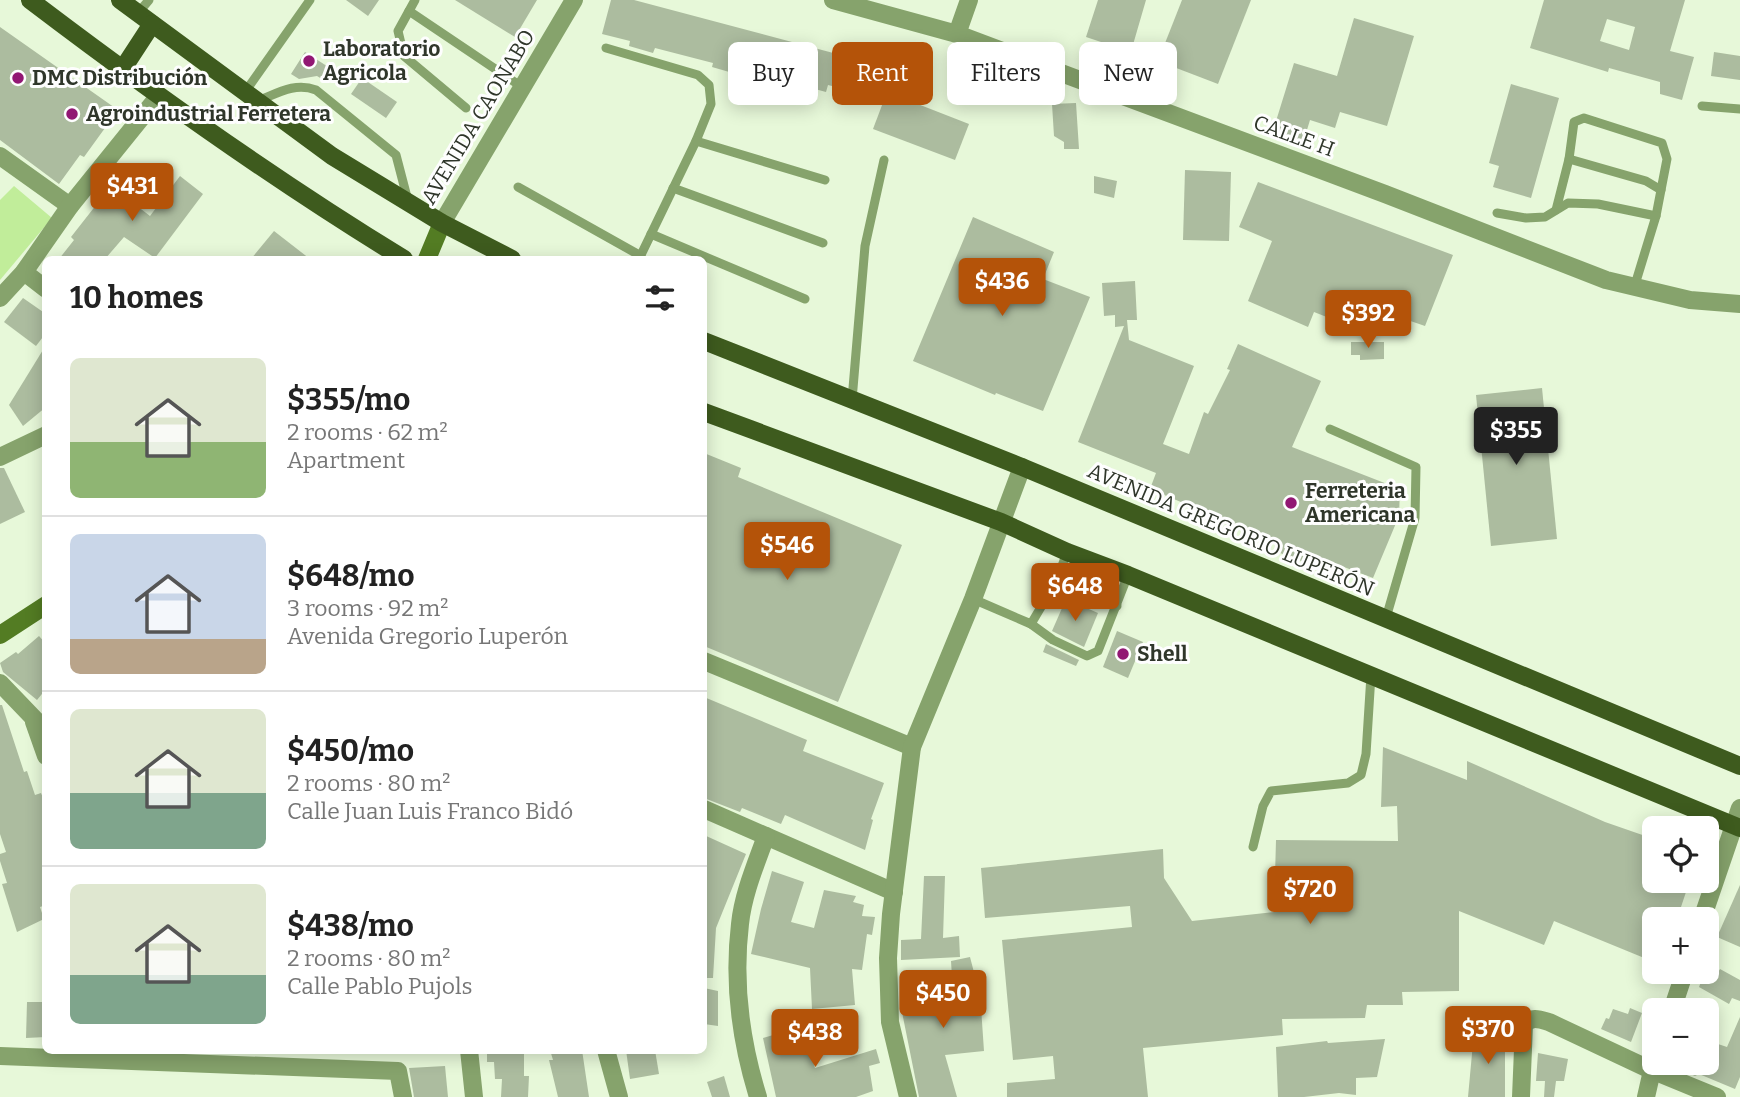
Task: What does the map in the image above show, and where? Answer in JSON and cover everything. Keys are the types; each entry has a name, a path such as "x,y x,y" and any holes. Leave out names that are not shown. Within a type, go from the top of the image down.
{"main road":[{"path":"30,0 158,97 323,210 399,256"},
{"path":"120,0 146,12 252,97 332,156 442,223 506,256"},
{"path":"122,69 146,12"},
{"name":"AVENIDA GREGORIO LUPERÓN","path":"707,342 1022,467 1740,766"},
{"path":"707,413 1001,522 1068,552 1371,675 1738,820"}],"street":[{"name":"AVENIDA CAONABO","path":"428,256 442,223 574,0"},
{"name":"CALLE H","path":"833,0 957,34 1606,280 1690,300 1740,304"},
{"path":"957,34 969,0"},
{"path":"0,298 24,272 70,206 158,97"},
{"path":"2,163 70,206"},
{"path":"24,272 42,286"},
{"path":"0,457 42,437"},
{"path":"908,1097 890,1022 888,988 891,914 912,747 973,599 1022,467"},
{"path":"0,635 42,608"},
{"path":"707,662 912,747"},
{"path":"0,683 39,725"},
{"path":"707,810 894,892"},
{"path":"1708,907 1732,855 1738,820"},
{"path":"758,1097 742,1033 738,995 738,952 746,894 766,836"},
{"path":"1521,1097 1522,1031 1531,1019 1549,1022 1642,1061"},
{"path":"469,1054 474,1097"},
{"path":"607,1054 619,1097"},
{"path":"0,1056 398,1071 403,1097"},
{"path":"1646,1097 1651,1075"},
{"path":"1672,1075 1717,1097"}],"lane":[{"path":"252,97 310,0"},
{"path":"415,0 398,30 404,56 466,108"},
{"path":"409,11 522,87"},
{"path":"606,48 698,75 709,85 711,104 640,256"},
{"path":"252,97 293,87 306,86 316,90 396,155 408,202"},
{"path":"1702,106 1740,108"},
{"path":"1556,210 1569,159 1574,122 1584,118 1662,143 1667,159 1656,216 1634,288"},
{"path":"696,141 824,180"},
{"path":"1569,159 1646,181 1661,190"},
{"path":"852,400 865,246 884,160"},
{"path":"518,187 638,256"},
{"path":"673,188 823,243"},
{"path":"1497,213 1526,218 1545,217 1568,203 1598,204 1656,216"},
{"path":"651,234 703,256"},
{"path":"707,258 805,299"},
{"path":"1329,429 1416,467 1415,518 1386,618"},
{"path":"1031,624 1057,580 1068,552"},
{"path":"973,599 1031,624 1053,640 1087,656 1098,651 1128,575"},
{"path":"1057,580 1117,606"},
{"path":"1253,847 1263,806 1271,791 1348,783 1361,775 1366,754 1371,675"}],"green space":[{"path":"14,186 52,218 0,280 0,200"}],"building":[{"path":"346,0 379,0 368,16"},
{"path":"455,0 537,0 515,37"},
{"path":"611,0 634,0 792,42 728,42 728,72 712,67 713,63 655,48 653,53 629,46 630,41 602,34"},
{"path":"1098,0 1146,0 1134,42 1101,42 1086,37"},
{"path":"1182,0 1251,0 1218,84 1177,68 1177,42 1165,42"},
{"path":"1544,0 1685,0 1670,51 1694,57 1682,100 1660,94 1660,82 1609,68 1608,72 1530,48","holes":["1607,19 1635,27 1629,50 1600,41"]},
{"path":"1354,18 1414,36 1387,126 1340,112 1335,128 1310,120 1303,143 1272,134 1294,63 1337,76"},
{"path":"0,27 118,110 84,157 80,155 59,184 0,140"},
{"path":"818,49 832,53 832,86 828,85 826,92 818,90"},
{"name":"Laboratorio Agricola","path":"305,52 333,70 325,81 317,76 299,79 291,74"},
{"path":"1714,52 1740,56 1740,80 1711,76"},
{"path":"362,78 397,102 386,118 351,94"},
{"path":"1511,84 1559,98 1531,198 1493,187 1499,166 1489,163"},
{"path":"1076,103 1079,149 1064,149 1064,142 1054,136 1052,105"},
{"path":"882,105 920,105 969,124 955,160 873,129"},
{"path":"1185,170 1231,172 1229,241 1183,240"},
{"path":"180,176 203,194 156,256 152,256 124,237 108,256 61,256 74,240 71,237 111,186 150,216"},
{"path":"1094,176 1117,181 1114,198 1094,193"},
{"path":"1258,182 1453,255 1425,326 1361,304 1352,327 1314,312 1308,327 1248,301 1272,241 1239,227"},
{"path":"973,217 1054,252 1043,279 1090,297 1043,411 996,393 995,395 913,361"},
{"path":"274,231 306,256 253,256"},
{"path":"1135,281 1137,320 1127,320 1129,340 1194,366 1163,444 1189,454 1204,412 1208,414 1230,370 1227,369 1238,344 1321,381 1292,447 1400,489 1399,516 1373,578 1315,556 1312,565 1280,553 1283,545 1150,489 1156,473 1078,442 1124,326 1115,327 1115,315 1104,316 1102,283"},
{"path":"23,298 42,311 42,338 36,346 4,322"},
{"path":"1351,342 1384,342 1384,359 1360,360 1360,355 1351,355"},
{"path":"42,351 42,410 23,426 9,405"},
{"path":"1542,388 1557,539 1491,546 1476,395"},
{"path":"707,454 741,468 738,477 902,545 838,702 707,647"},
{"path":"0,468 4,468 25,512 0,524"},
{"name":"Shell","path":"1066,599 1098,613 1084,647 1052,631"},
{"name":"Shell","path":"1117,631 1143,642 1128,678 1103,667"},
{"path":"39,636 42,639 42,694 37,700 3,672 0,663 16,652 18,654"},
{"path":"1046,644 1079,660 1076,666 1043,652"},
{"path":"707,698 807,740 803,751 884,783 871,819 873,820 865,850 785,815 781,824 742,808 740,812 707,799"},
{"path":"2,705 24,772 27,771 35,795 41,793 42,795 42,920 17,932 2,884 7,883 0,854 6,852 0,834"},
{"path":"1383,747 1467,780 1467,761 1605,822 1642,835 1642,893 1686,893 1681,907 1642,907 1642,957 1554,921 1544,945 1459,911 1459,991 1402,992 1403,1005 1367,1005 1365,1018 1282,1019 1283,1035 1143,1048 1148,1097 1007,1097 1007,1083 1055,1079 1053,1056 1013,1060 1002,940 1132,927 1130,906 985,918 981,868 1163,849 1164,878 1192,921 1274,912 1276,840 1398,841 1397,806 1381,807"},
{"path":"707,836 746,854 716,928 713,978 707,978"},
{"path":"772,871 804,882 791,922 814,928 824,890 856,896 853,902 864,905 862,916 875,917 872,935 867,934 862,970 852,969 855,1005 812,1009 810,968 751,954"},
{"path":"924,876 945,876 943,938 959,936 960,957 901,960 901,940 921,939"},
{"path":"1740,885 1740,947 1719,938"},
{"path":"970,957 983,1007 984,1051 945,1055 957,1097 919,1097 902,1012 902,995 953,993 951,961"},
{"path":"1719,971 1740,980 1740,1001 1732,998 1729,1004 1699,987 1700,984 1719,984"},
{"path":"707,989 718,991 718,1026 707,1024"},
{"path":"27,1002 42,1002 42,1037 26,1038"},
{"path":"1630,1008 1642,1013 1631,1042 1601,1029 1613,1009 1628,1014"},
{"path":"1740,1017 1740,1077 1735,1089 1701,1075 1719,1075 1719,1044 1727,1047"},
{"path":"804,1026 815,1068 876,1049 880,1063 869,1066 873,1091 856,1097 776,1097 763,1038"},
{"path":"1474,1032 1505,1033 1505,1097 1468,1097"},
{"path":"1385,1039 1377,1077 1356,1078 1356,1095 1339,1093 1278,1097 1276,1047 1327,1041"},
{"path":"1538,1053 1568,1059 1564,1081 1556,1081 1554,1097 1544,1097 1545,1081 1536,1081"},
{"path":"487,1054 524,1054 524,1076 529,1076 528,1097 501,1097 502,1079 495,1079 494,1062 487,1062"},
{"path":"551,1054 583,1054 589,1097 558,1097 549,1060 553,1060"},
{"path":"627,1054 656,1054 659,1074 630,1079"},
{"path":"445,1066 448,1097 414,1097 409,1068"},
{"path":"724,1076 730,1097 712,1097 707,1082"}],"place":[{"name":"Laboratorio Agricola","path":"309,61"},
{"name":"DMC Distribución","path":"18,78"},
{"name":"Agroindustrial Ferretera","path":"72,114"},
{"name":"Ferreteria Americana","path":"1291,503"},
{"name":"Shell","path":"1123,654"}]}
